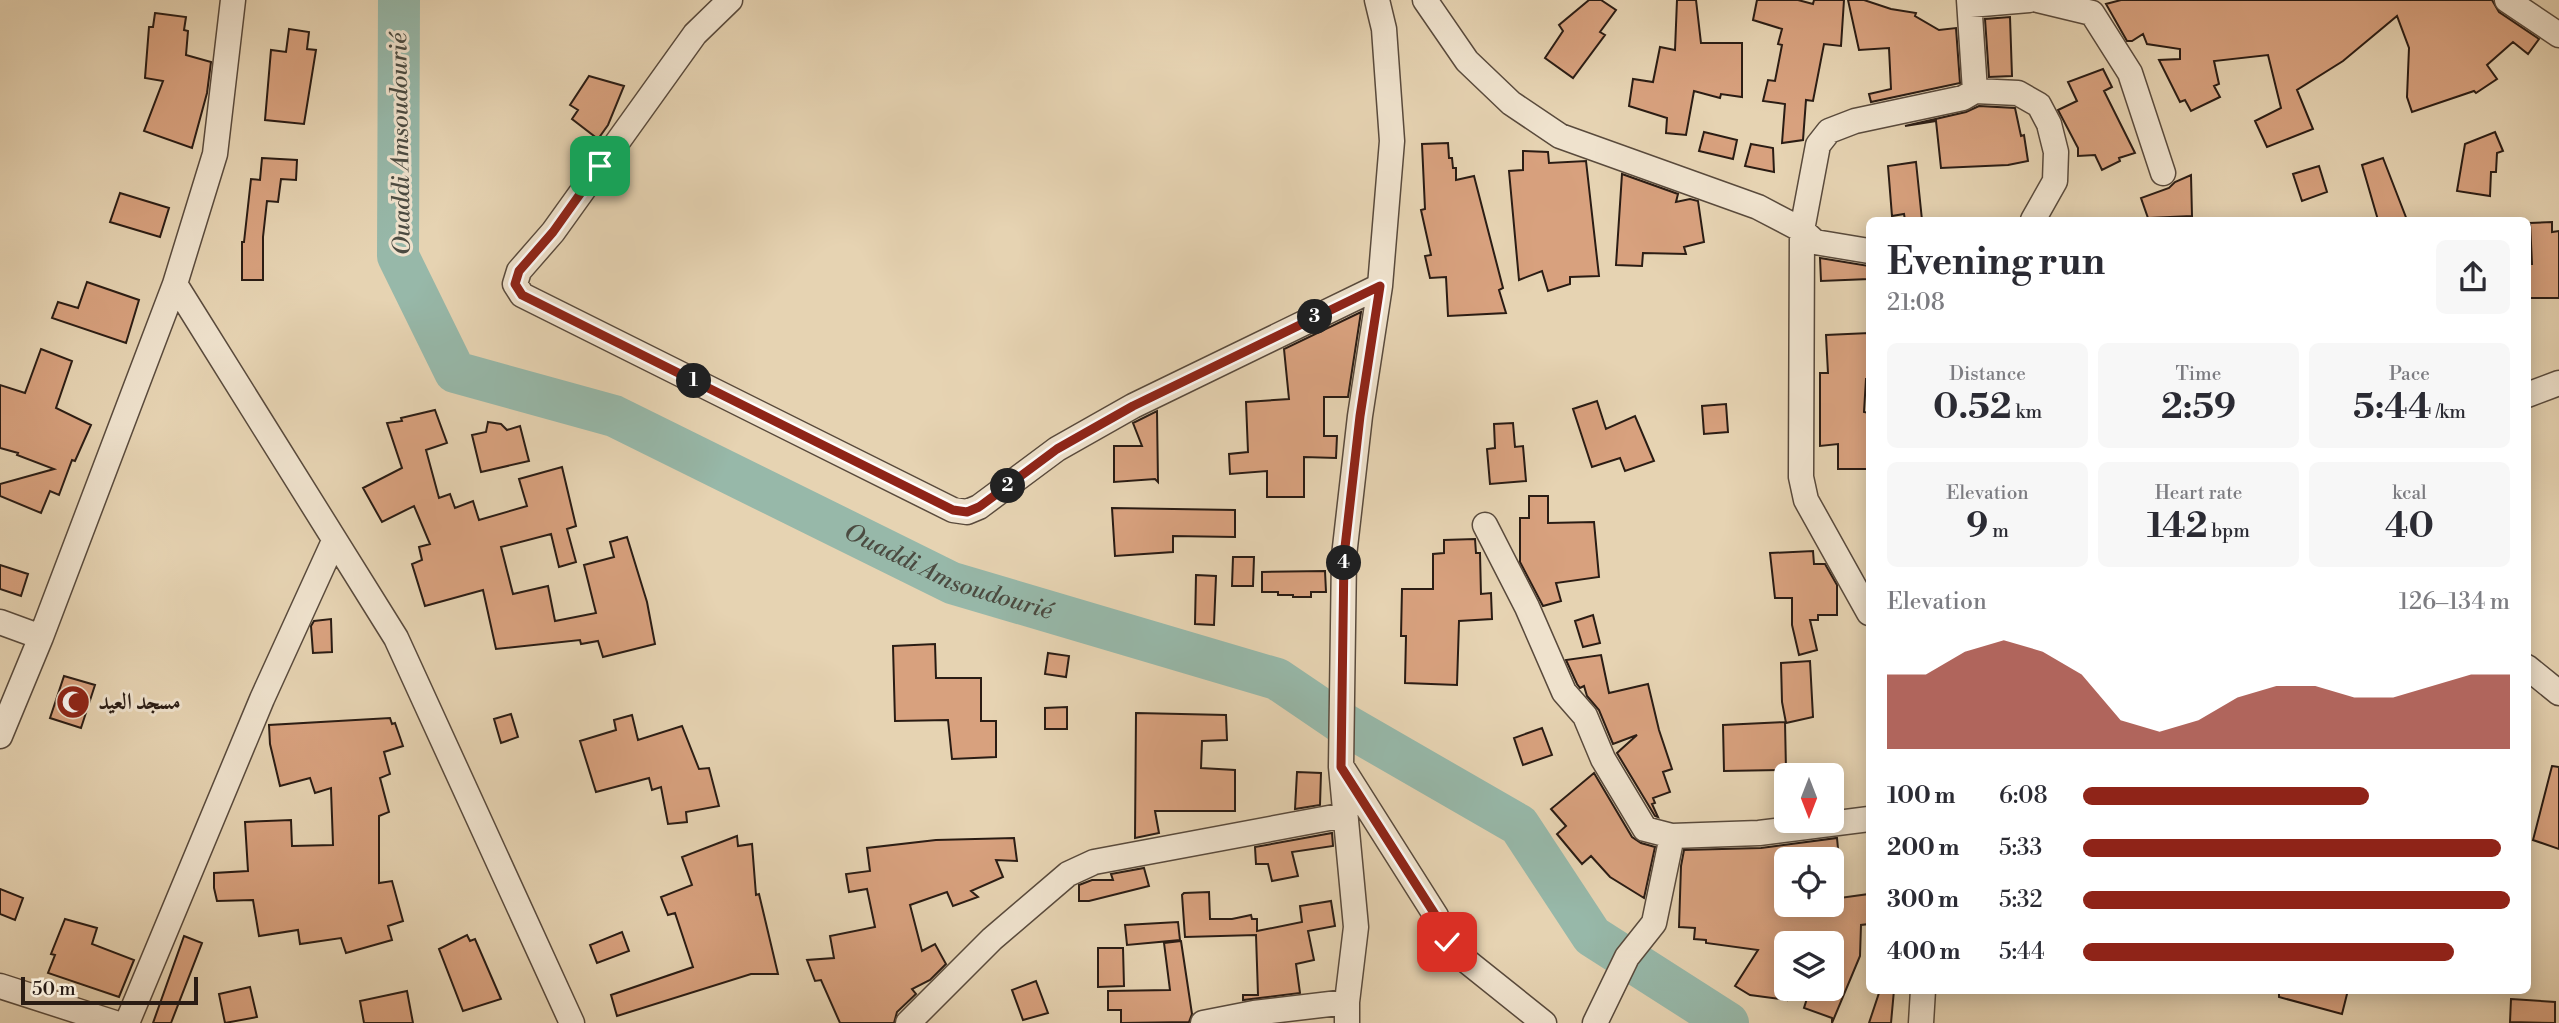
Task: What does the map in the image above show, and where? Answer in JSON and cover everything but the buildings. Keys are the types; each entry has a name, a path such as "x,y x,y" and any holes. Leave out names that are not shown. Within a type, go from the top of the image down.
{"street":[{"path":"0,736 41,637 175,284 215,154 233,0"},
{"path":"730,0 695,34 553,232 519,271 515,284 522,295 953,510 967,512 979,507 1057,449 1133,406 1380,286"},
{"path":"1203,1023 1254,1013 1347,1012 1356,927 1341,767 1344,556 1360,416 1380,286 1392,141 1384,29 1377,0"},
{"path":"1975,91 1970,2 2029,0"},
{"path":"2038,0 2092,13 2130,73 2163,173"},
{"path":"2507,0 2559,35"},
{"path":"1435,5 1467,61 1511,103 1560,136 1758,206 1802,230 1815,242 1866,250"},
{"path":"1866,609 1806,500 1801,477 1802,230 1818,145 1829,131 1855,121 1963,98 1975,91 2018,93 2039,105 2049,124 2056,152 2055,181 2036,217"},
{"path":"175,284 396,638 572,1023"},
{"path":"2531,394 2559,383"},
{"path":"1485,525 1527,607 1564,692 1585,716 1603,759 1645,829 1672,836 1759,833 1866,819"},
{"path":"128,1023 262,699 334,541"},
{"path":"0,622 41,637"},
{"path":"2531,670 2559,693"},
{"path":"1341,767 1436,916 1447,942 1464,959 1544,1023"},
{"path":"908,1023 992,939 1068,874 1094,862 1345,815"},
{"path":"1595,1023 1627,957 1654,923 1672,836"},
{"path":"0,986 115,1023"},
{"path":"1921,1023 1923,994"}],"waterway":[{"name":"Ouaddi Amsoudourié","path":"399,0 398,256 455,372 614,416 952,583 1277,679 1342,723 1519,825 1592,936 1728,1023"}],"place":[{"name":"مسجد العيد","path":"73,702"}],"route":[{"path":"600,166 553,232 519,271 515,284 522,295 953,510 967,512 979,507 1057,449 1133,406 1380,286 1360,416 1344,556 1341,767 1436,916 1447,942"}]}
